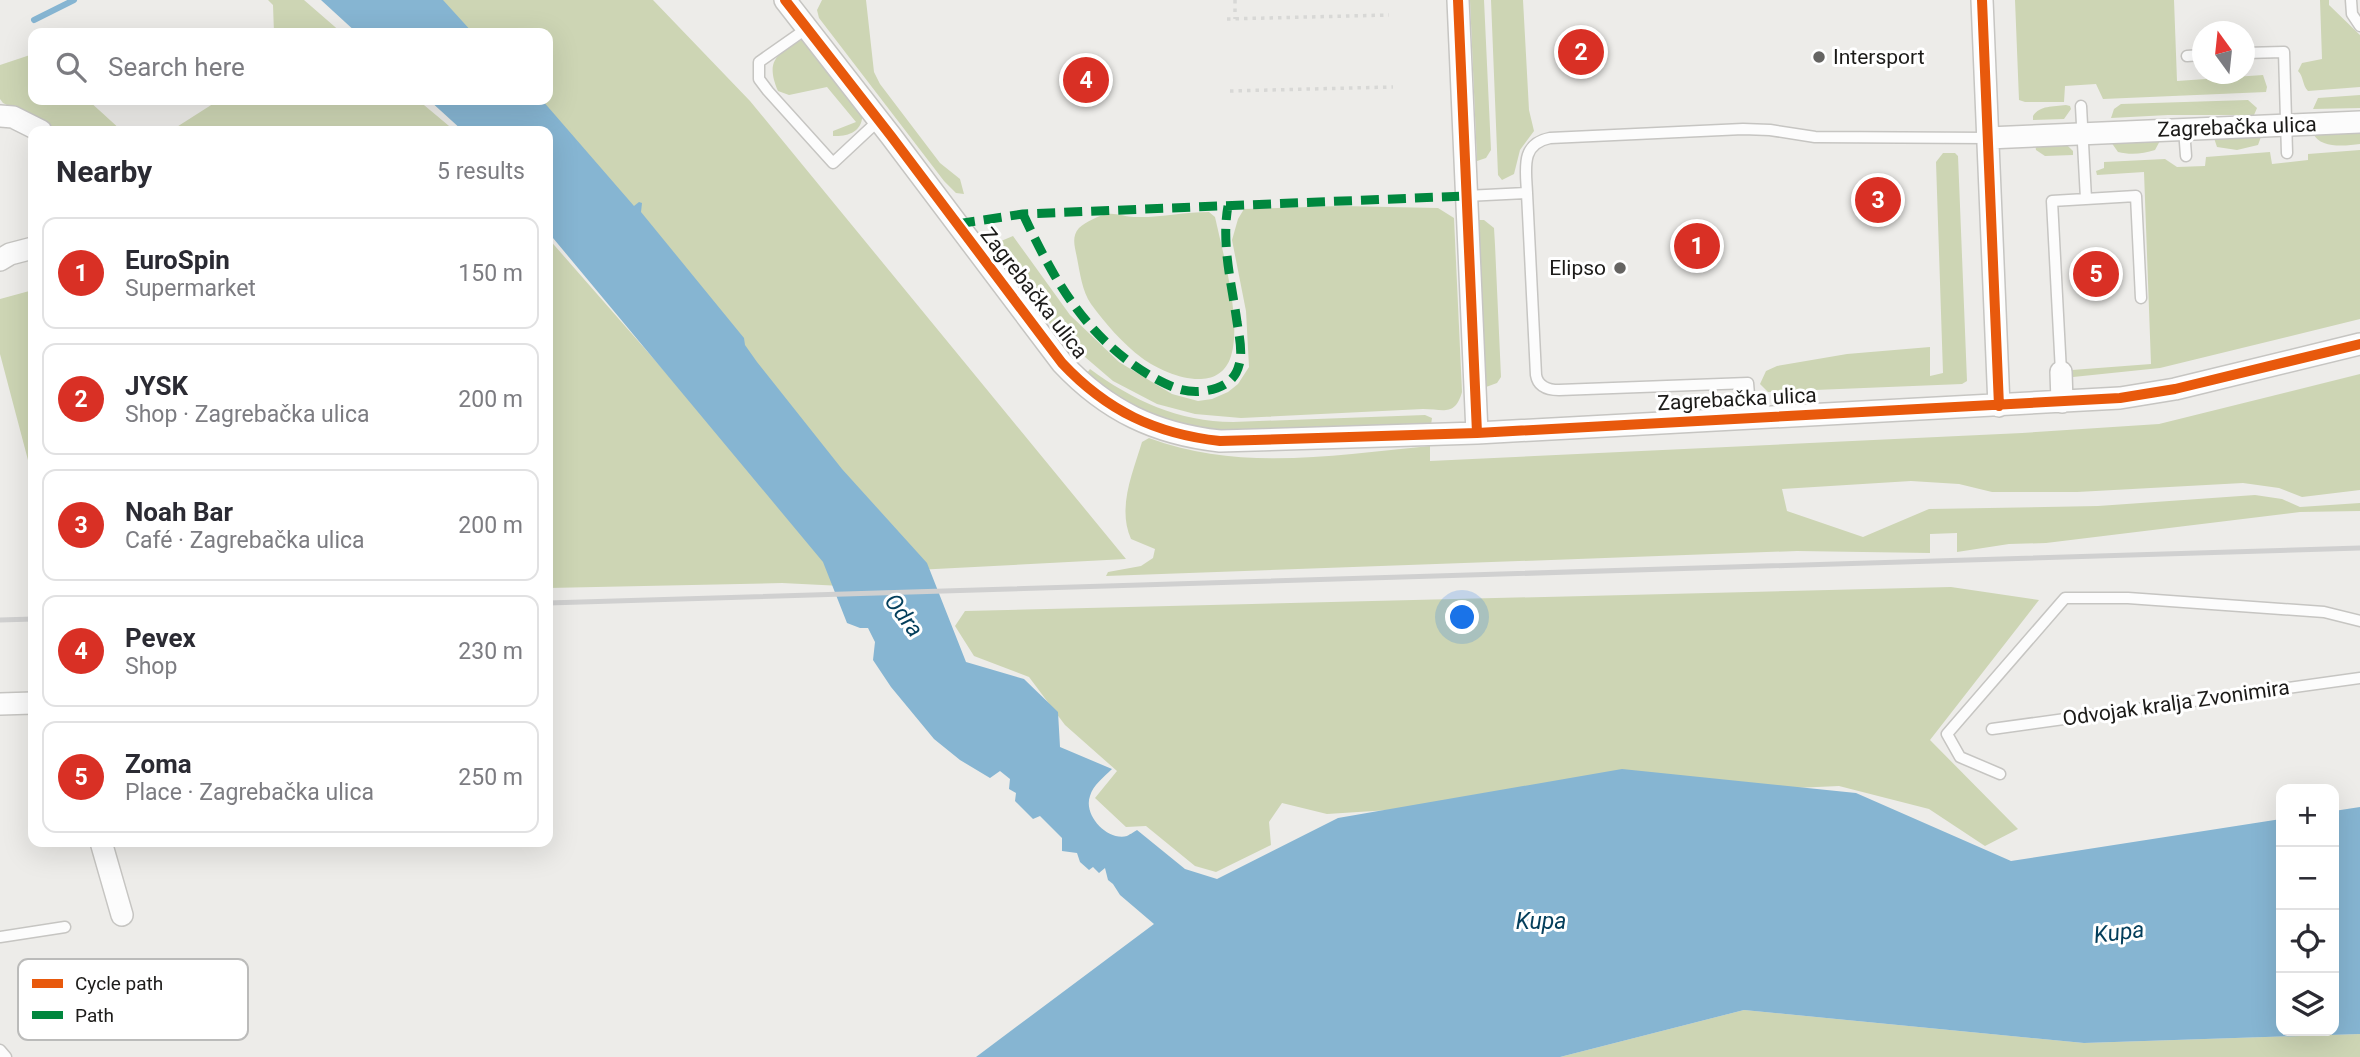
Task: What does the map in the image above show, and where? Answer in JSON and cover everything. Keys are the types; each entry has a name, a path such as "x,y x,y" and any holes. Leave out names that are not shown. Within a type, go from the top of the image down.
{"street":[{"name":"Zagrebačka ulica","path":"785,0 1052,352 1086,387 1135,419 1188,438 1220,442 1477,433 2062,402 2146,395 2360,344"},
{"path":"1458,0 1477,433"},
{"path":"1982,0 1999,405"},
{"path":"0,116 13,117 31,126"},
{"name":"Zagrebačka ulica","path":"1988,138 2360,122"},
{"path":"0,260 28,249"},
{"path":"2061,372 2062,402"},
{"path":"0,705 28,703"},
{"path":"102,847 122,915"}],"lane":[{"path":"2351,0 2352,13 2360,26"},
{"path":"806,29 760,62 759,79 768,91 834,163 878,121"},
{"path":"2255,53 2284,52 2287,153"},
{"path":"2187,55 2192,55"},
{"path":"2081,106 2086,199"},
{"path":"1751,418 1748,383 1559,390 1540,385 1536,375 1527,193 1528,155 1535,144 1550,138 1742,129 1815,137 1988,138"},
{"path":"2184,130 2186,156"},
{"path":"1466,196 1527,193"},
{"path":"2061,372 2052,201 2136,196 2141,298"},
{"path":"2000,774 1960,757 1947,734 2065,598 2128,598 2324,612 2360,621"},
{"name":"Odvojak kralja Zvonimira","path":"1992,729 2360,678"},
{"path":"0,937 65,927"},
{"path":"0,1050 6,1057"}],"path":[{"path":"1234,0 1236,19"},
{"path":"1227,19 1390,15"},
{"path":"1230,91 1394,87"}],"green space":[{"path":"268,0 304,0 336,28 274,28 273,5"},
{"path":"419,0 653,0 750,101 1126,559 916,570 536,105 553,105 553,28 454,28"},
{"path":"822,0 866,0 874,72 880,84 940,163 960,179 964,194 956,193 944,181 819,18 817,10"},
{"path":"1470,0 1484,0 1491,150 1486,158 1477,161"},
{"path":"1491,0 1523,0 1529,110 1534,131 1520,150 1514,174 1502,180 1498,175"},
{"path":"2015,0 2174,0 2177,81 2192,80 2192,84 2255,84 2255,76 2263,75 2267,87 2266,92 2103,99 2096,84 2065,86 2064,102 2019,100"},
{"path":"2320,0 2329,0 2329,5 2360,35 2360,87 2308,91 2298,71 2302,63 2322,59"},
{"path":"804,38 862,113 860,124 854,132 833,136 833,131 856,122 827,87 789,95 778,91 773,64 781,53"},
{"path":"28,56 28,105 93,105 117,126 46,126 3,103 0,99 0,65"},
{"path":"2360,95 2360,108 2313,109 2318,98"},
{"path":"2248,100 2257,108 2254,115 2111,118 2114,109 2121,104"},
{"path":"211,105 424,105 449,126 178,126"},
{"path":"2066,105 2071,109 2064,119 2033,120 2039,110"},
{"path":"2360,130 2360,144 2347,145 2321,142 2313,133"},
{"path":"2262,134 2258,145 2237,150 2217,147 2213,135"},
{"path":"2162,137 2155,150 2141,153 2118,152 2111,142"},
{"path":"2063,141 2073,151 2073,155 2045,156 2036,150 2035,143"},
{"path":"2360,150 2360,319 2160,368 2073,377 2072,370 2151,364 2144,172 2097,175 2096,171 2104,168 2104,162 2165,159 2177,167 2205,166 2206,157 2270,152 2272,164 2308,160 2308,154"},
{"path":"1943,153 1955,153 1958,156 1967,381 1962,384 1768,392 1760,384 1766,371 1777,366 1847,354 1930,347 1930,376 1943,373 1936,162"},
{"path":"1341,206 1438,208 1454,218 1462,392 1452,408 1241,418 1195,414 1157,404 1113,381 1071,345 1050,324 994,247 994,244 1013,236 1070,315 1119,362 1172,394 1198,401 1212,399 1228,392 1238,384 1249,367 1246,311 1232,240 1244,209"},
{"path":"1209,212 1215,217 1227,269 1233,309 1233,345 1230,359 1223,370 1202,379 1189,378 1163,370 1142,358 1121,340 1102,318 1083,288 1074,239 1082,226 1105,215 1143,217"},
{"path":"1478,220 1484,220 1494,228 1495,245 1501,377 1497,383 1486,387"},
{"path":"553,244 821,550 842,586 782,583 553,588"},
{"path":"28,291 28,460 0,354 0,299"},
{"path":"1090,369 1139,399 1194,418 1233,422 1425,415 1432,418 1431,425 1245,432 1199,429 1160,419 1112,395 1087,373"},
{"path":"2360,374 2360,490 2302,497 2279,488 2243,483 2077,492 1992,492 1959,484 1911,481 1782,489 1787,511 1863,537 1929,509 2098,506 2255,495 2282,499 2300,507 2360,503 2360,511 2300,512 1957,552 1957,533 1930,534 1930,553 1797,551 1106,576 1108,572 1141,566 1153,558 1155,549 1131,539 1126,515 1128,490 1135,465 1142,442 1149,438 1218,455 1253,458 1324,456 1430,446 1430,461 2022,433 2159,424"},
{"path":"1951,587 2039,600 1930,740 2018,829 1985,846 1929,809 1839,786 1591,797 1327,814 1282,803 1269,822 1271,845 1216,872 1195,866 1146,826 1126,827 1095,798 1117,771 1065,725 1029,677 974,656 955,626 965,611"},
{"path":"1744,1010 2084,1043 2360,1034 2360,1057 1560,1057"}],"water":[{"path":"321,0 443,0 468,28 352,28"},
{"name":"Kupa","path":"434,105 546,105 634,206 642,203 641,212 744,338 745,345 757,362 842,469 927,563 966,662 1024,679 1058,712 1060,747 1112,769 1094,788 1089,803 1090,811 1098,825 1112,835 1127,836 1137,830 1185,869 1217,879 1338,818 1622,769 1856,793 2011,861 2276,820 2276,1036 2299,1036 2084,1043 1744,1010 1560,1057 976,1057 1154,924 1120,895 1108,880 1105,868 1099,873 1093,867 1089,870 1080,862 1077,853 1062,851 1062,838 1040,816 1033,819 1015,801 1016,793 1009,789 1010,779 1000,771 990,778 960,760 934,739 891,687 873,660 875,642 868,628 847,623 823,562 553,238 553,126 458,126"},
{"name":"Kupa","path":"2360,807 2360,1034 2339,1035 2339,810"}],"waterway":[{"path":"34,20 74,0"}],"railway":[{"path":"553,603 2360,548"},
{"path":"0,620 28,619"}],"marked path":[{"path":"957,224 1023,214 1466,196"},
{"path":"1023,214 1060,284 1089,324 1107,343 1126,360 1156,379 1175,388 1196,392 1226,384 1237,371 1240,360 1240,338 1226,250 1228,206"}],"cycle path":[{"path":"785,0 1062,363 1079,380 1115,407 1154,426 1197,438 1220,441 1477,433 2120,398 2175,389 2360,344"},
{"path":"1458,0 1477,433"},
{"path":"1982,0 1999,406"}],"place":[{"name":"JYSK","path":"1581,52"},
{"name":"Intersport","path":"1819,57"},
{"name":"Pevex","path":"1086,80"},
{"name":"Noah Bar","path":"1878,200"},
{"name":"EuroSpin","path":"1697,246"},
{"name":"Elipso","path":"1620,268"},
{"name":"Zoma","path":"2096,274"}],"water label":[{"name":"Odra","path":"904,615"}]}
